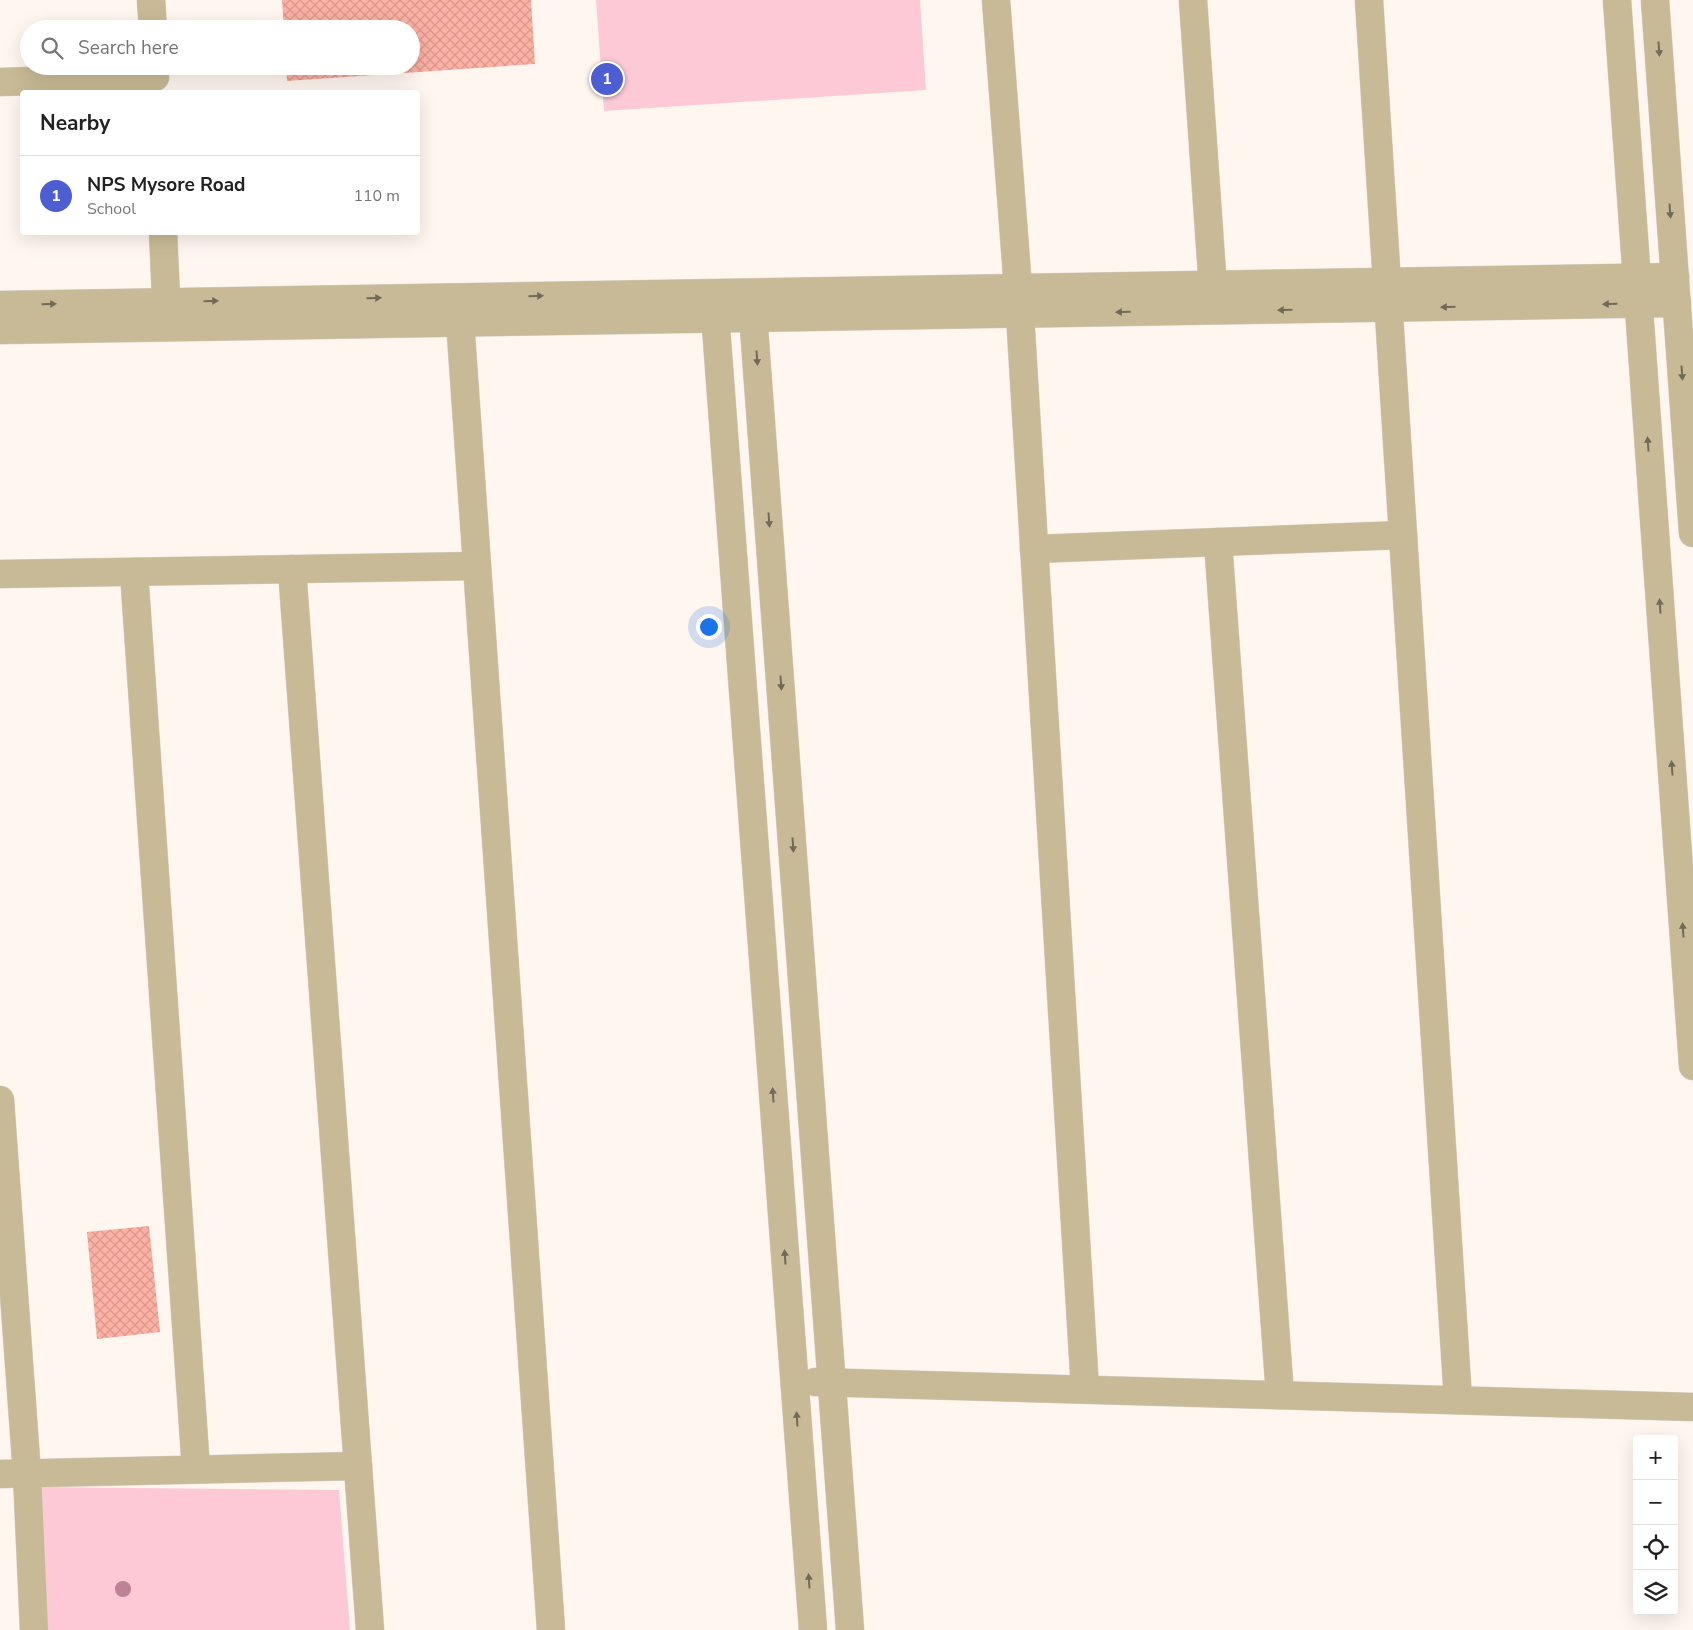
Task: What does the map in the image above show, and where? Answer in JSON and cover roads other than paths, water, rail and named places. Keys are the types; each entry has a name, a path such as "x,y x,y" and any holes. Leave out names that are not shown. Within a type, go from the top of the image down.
{"street":[{"path":"151,0 152,20"},
{"path":"996,0 1020,301 1085,1389"},
{"path":"1193,0 1213,298"},
{"path":"1369,0 1458,1400"},
{"path":"1617,0 1637,291 1684,809 1693,1066"},
{"path":"1655,0 1693,533"},
{"path":"0,82 155,79"},
{"path":"163,235 167,315"},
{"path":"0,330 167,315 1676,290"},
{"path":"0,305 167,315"},
{"path":"753,305 850,1630"},
{"path":"714,306 813,1630"},
{"path":"459,310 551,1630"},
{"path":"1034,549 1403,535"},
{"path":"1218,542 1280,1395"},
{"path":"0,574 476,566"},
{"path":"292,569 370,1630"},
{"path":"134,572 196,1469"},
{"path":"0,1100 27,1474 34,1630"},
{"path":"794,1381 1693,1407"},
{"path":"0,1474 358,1466"}],"place":[{"name":"NPS Mysore Road","path":"607,79"}]}
